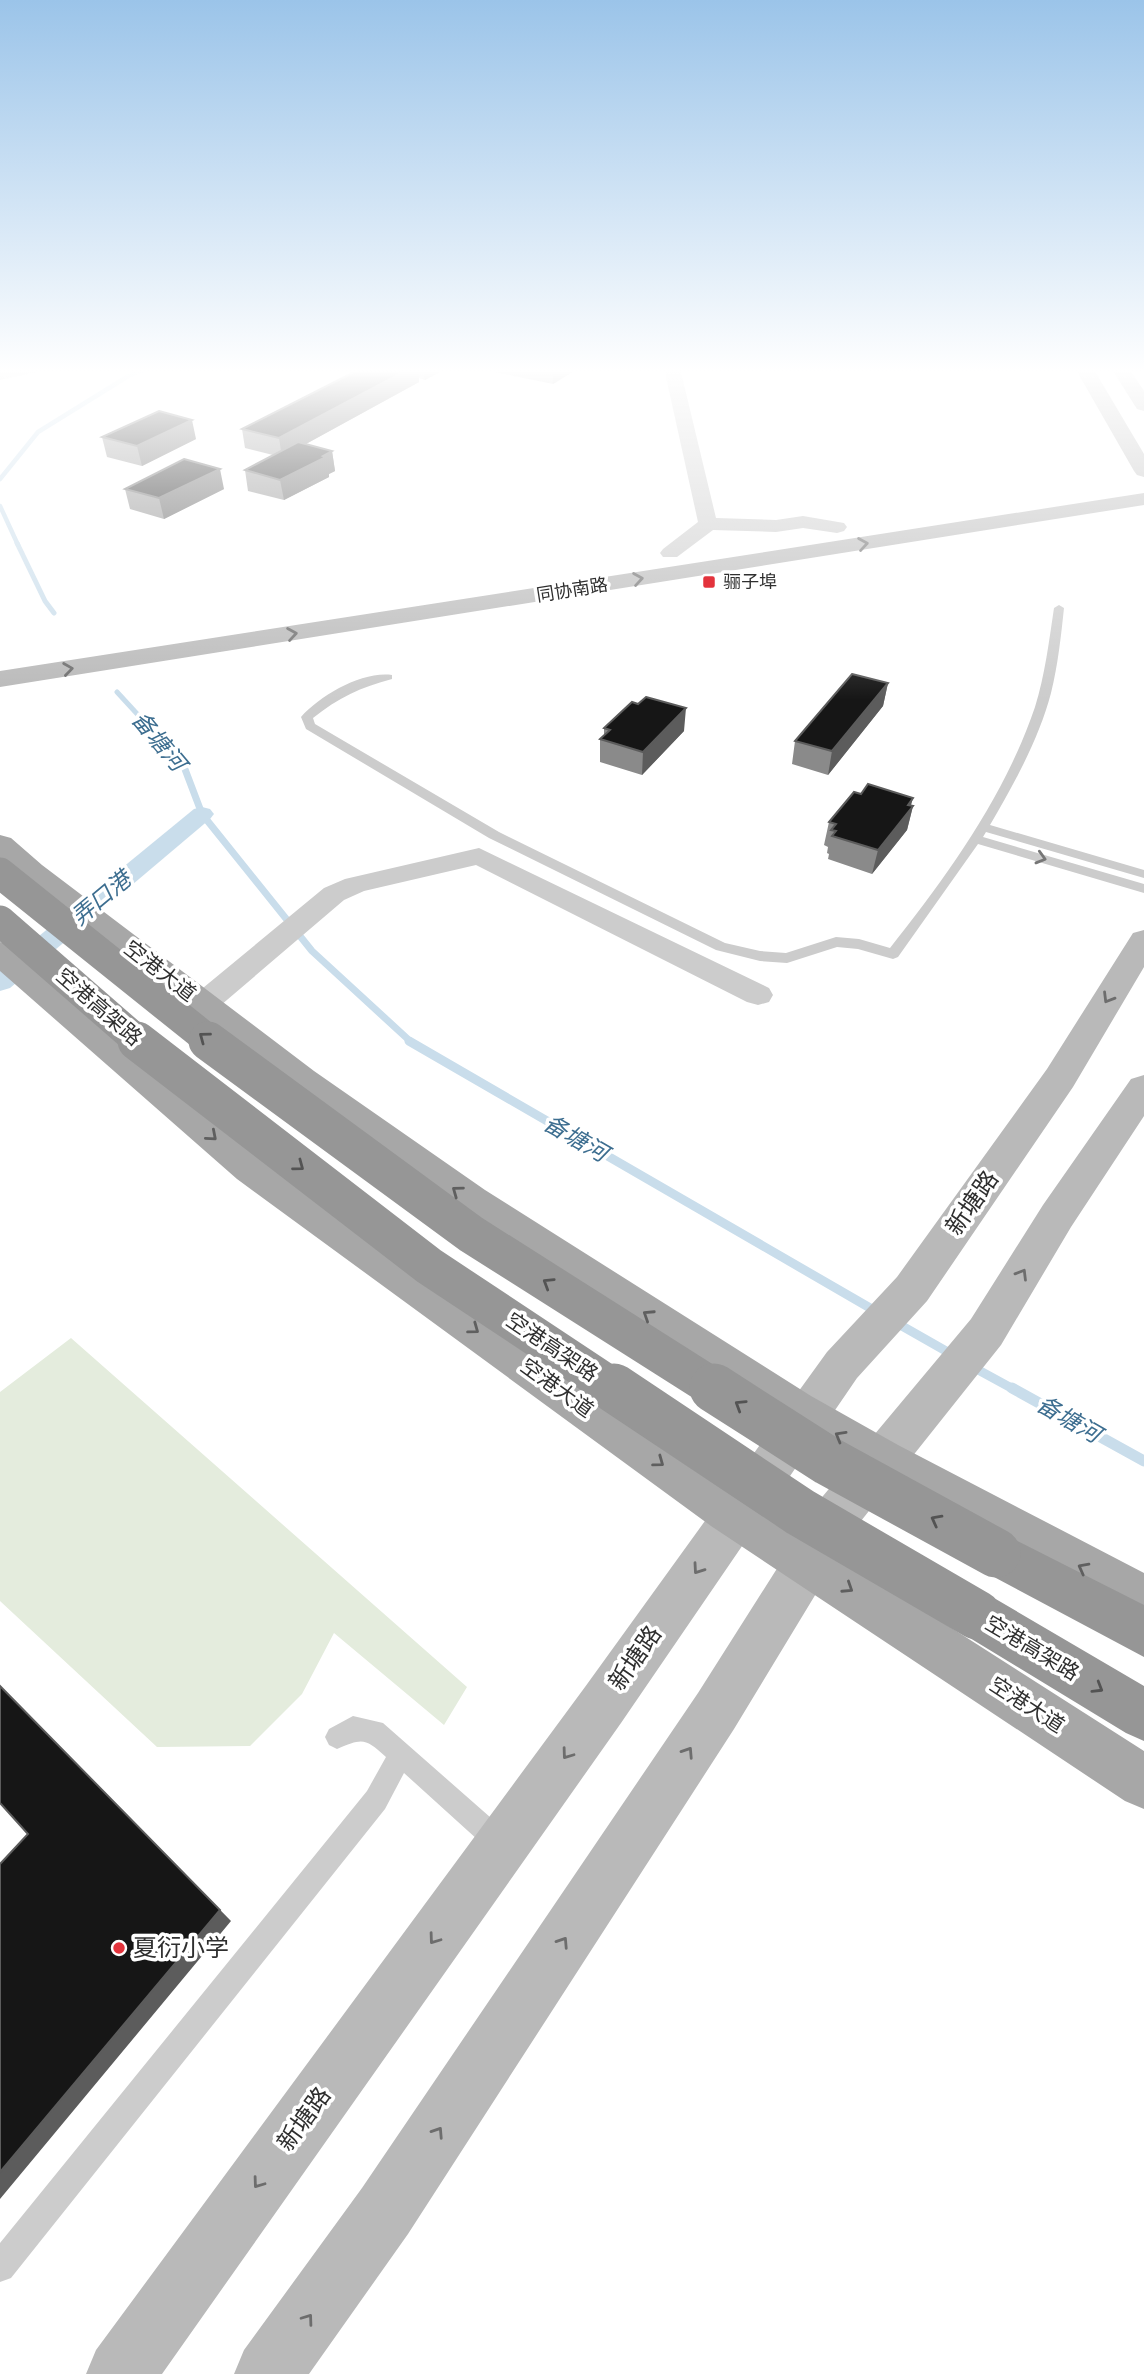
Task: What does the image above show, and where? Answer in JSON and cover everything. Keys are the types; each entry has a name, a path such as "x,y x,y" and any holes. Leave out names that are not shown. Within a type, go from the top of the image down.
{"highway":[{"name":"空港高架路","path":"16,873 198,1033 471,1234 828,1461 1144,1632"},
{"name":"空港高架路","path":"0,921 163,1063 429,1266 800,1512 1144,1715"}],"main road":[{"name":"同协南路","path":"0,679 1141,482"},
{"name":"同协南路","path":"195,627 1104,484"},
{"name":"空港大道","path":"0,844 16,873 113,935 313,1088 471,1201 806,1416 882,1460 1144,1599"},
{"name":"新塘路","path":"120,2374 502,1844 842,1365 912,1289 1060,1078 1144,940"},
{"name":"空港大道","path":"0,953 250,1169 736,1516 1144,1782"},
{"path":"268,2374 393,2200 716,1711 840,1511 986,1332 1056,1216 1144,1088"}],"street":[{"path":"698,479 708,524"},
{"path":"670,553 708,524 776,526 803,522 837,527"},
{"path":"203,1004 334,894 355,885 479,856 758,995"}],"lane":[{"path":"388,677 358,683 335,695 307,717 310,726 494,835 721,947 760,956 788,958 836,942 859,944 893,954 934,903 979,833 1036,721 1051,666 1059,608"},
{"path":"979,833 1144,874"},
{"path":"979,833 1144,889"},
{"path":"337,1737 353,1728 375,1731 502,1844"},
{"path":"0,2267 376,1800 401,1753"}],"green space":[{"path":"71,1338 467,1687 444,1725 334,1633 302,1694 250,1746 157,1747 0,1601 0,1392"}],"building":[{"path":"145,479 199,479 159,498 125,489"},
{"path":"852,674 888,683 832,751 795,741"},
{"path":"646,697 686,708 643,752 600,739 610,730 604,728 632,702 638,704"},
{"path":"868,784 913,798 908,805 913,806 878,850 832,836 836,831 831,830 836,824 829,822 854,792 861,794"},
{"path":"0,1686 220,1910 0,2172 0,1864 28,1834 0,1803"}],"waterway":[{"name":"备塘河","path":"0,506 18,545"},
{"name":"备塘河","path":"17,543 45,601 54,613"},
{"name":"备塘河","path":"117,692 184,765"},
{"name":"备塘河","path":"183,764 202,814 312,951 411,1042"},
{"name":"弄口港","path":"0,982 202,814"},
{"name":"备塘河","path":"409,1041 877,1312"},
{"name":"备塘河","path":"895,1322 953,1355"},
{"name":"备塘河","path":"971,1366 1015,1390"},
{"name":"备塘河","path":"1012,1388 1144,1461"}],"place":[{"name":"骊子埠","path":"709,582"},
{"name":"夏衍小学","path":"119,1948"}]}
